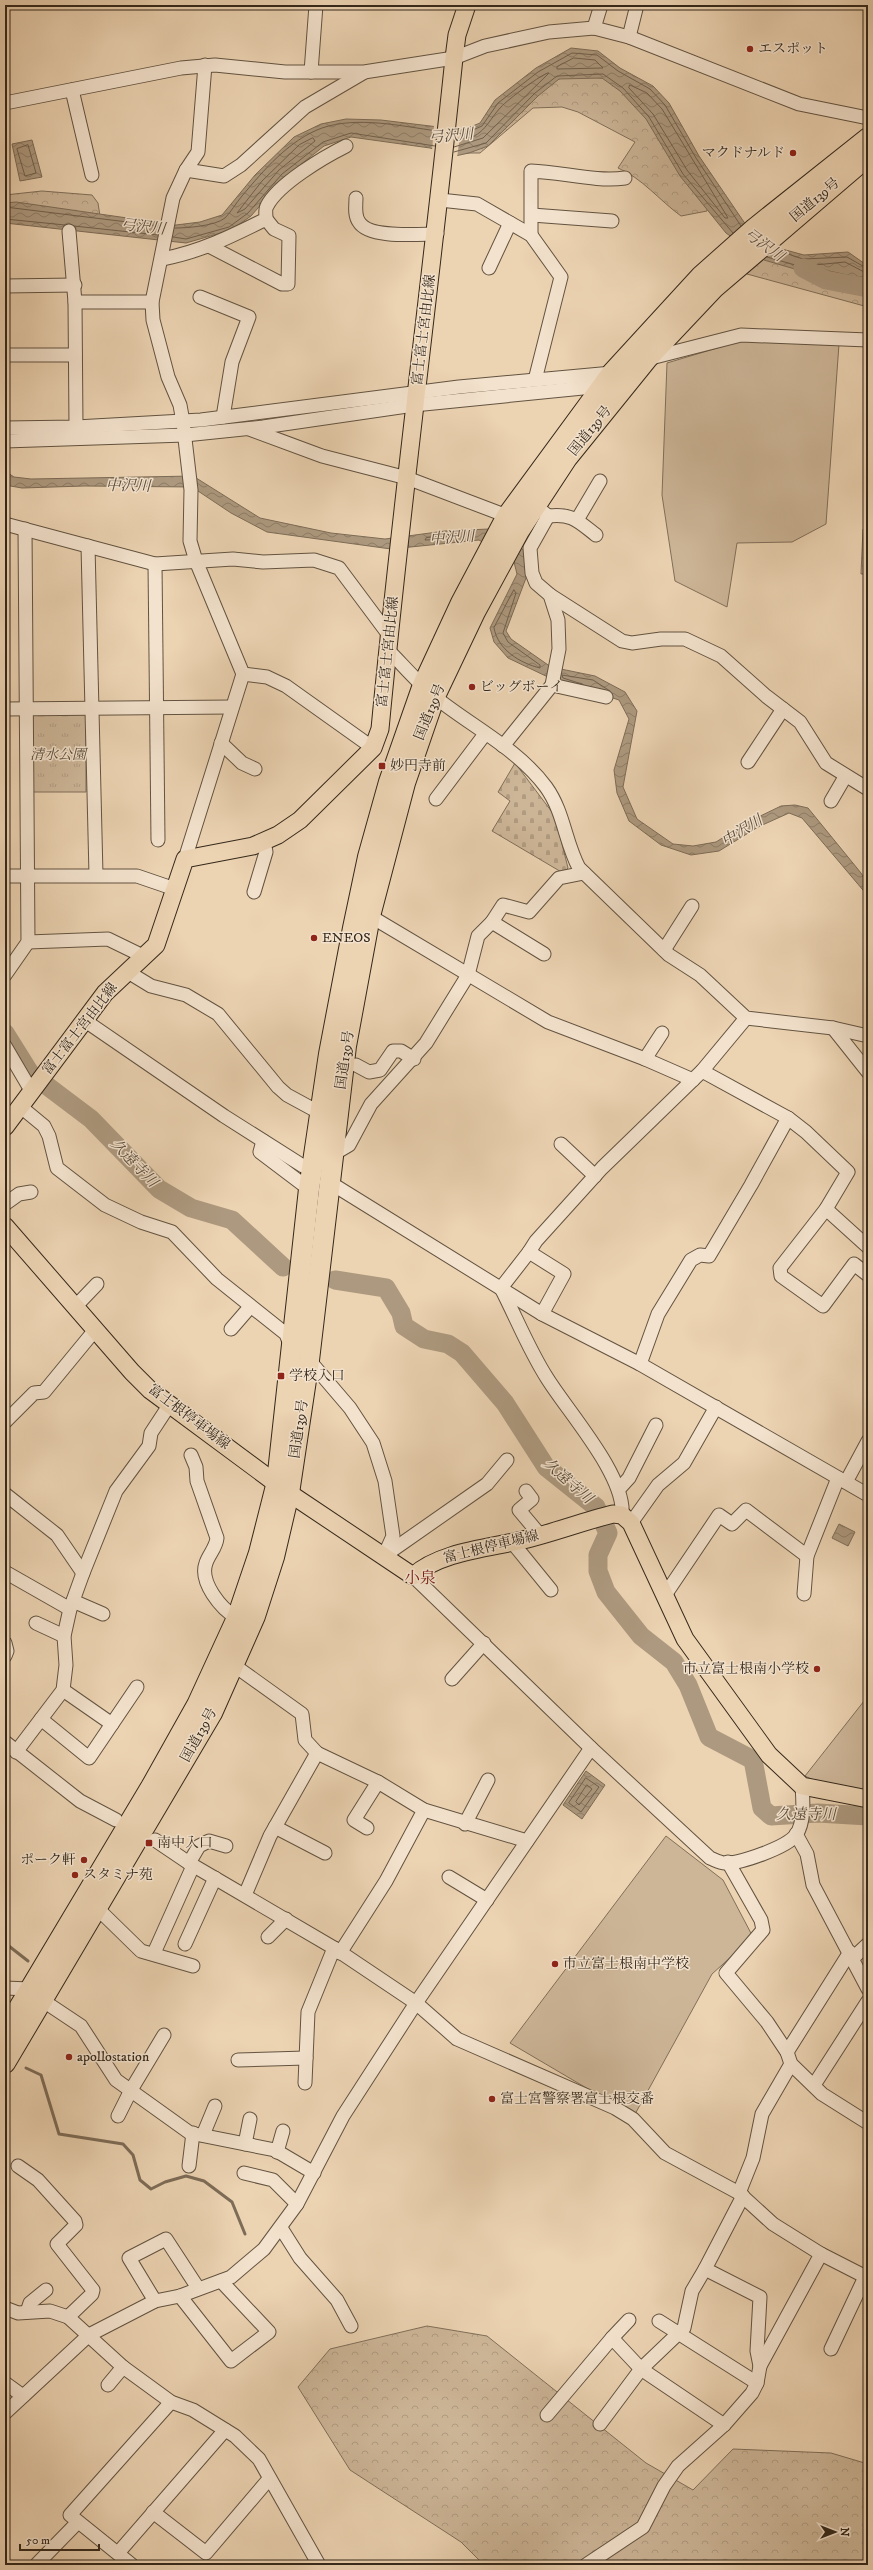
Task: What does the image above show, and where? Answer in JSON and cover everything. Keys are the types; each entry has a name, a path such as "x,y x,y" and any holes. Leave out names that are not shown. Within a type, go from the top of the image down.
{"highway":[{"name":"国道139号","path":"301,1356 309,1189 322,1114 331,1047 368,857 389,782 429,691 460,603 492,562 510,522 553,450 611,385 701,276 743,250 868,138"},
{"name":"国道139号","path":"762,233 868,156"},
{"name":"国道139号","path":"510,522 542,511 568,458 611,385 647,359 714,288 743,250"},
{"name":"国道139号","path":"5,2030 36,1994 98,1909 184,1763 235,1666 255,1616 274,1557 301,1356 334,1189 332,1155 346,1046 370,916 429,691"},
{"name":"国道139号","path":"5,2063 36,1994 200,1698 237,1618 258,1553 283,1488"}],"main road":[{"name":"富士富士宮由比線","path":"5,1127 84,1020 115,982 128,972 156,945 185,859 229,852 264,842 300,820 373,748 380,729 388,642 415,399 437,234 454,58 457,35 467,5"},
{"name":"富士根停車場線","path":"5,1226 132,1372 170,1404 283,1488 413,1576 426,1565 441,1559 540,1535 577,1523 622,1517"},
{"path":"622,1517 665,1595 685,1639 769,1755 802,1792 868,1799"}],"street":[{"path":"311,72 316,5"},
{"path":"594,28 601,5"},
{"path":"629,37 637,5"},
{"path":"5,102 181,68 205,65 250,67 285,72 364,72 454,58 485,46 549,32 594,28 629,37 799,104 868,118"},
{"path":"185,859 243,674 196,561 190,541 191,493 184,428 180,405 168,377 157,342 153,320 152,302 162,259 173,198 186,170 198,152 205,65"},
{"path":"186,170 224,176 241,165 306,107 364,72"},
{"path":"72,90 92,175"},
{"path":"209,246 282,284 288,284 289,236 274,229 266,218 266,207 276,195 313,163 346,146"},
{"path":"531,236 531,171 558,172 607,180 625,178"},
{"path":"356,198 356,216 359,224 369,230 386,234 437,234"},
{"path":"440,200 477,204 531,236 561,277 535,380"},
{"path":"532,215 612,221"},
{"path":"162,259 186,255 209,246 266,218"},
{"path":"489,268 510,223"},
{"path":"69,232 75,285 76,427"},
{"path":"5,286 75,285"},
{"path":"200,297 249,317 232,362 223,417"},
{"path":"75,302 152,302"},
{"path":"647,359 741,336 868,340"},
{"path":"5,355 75,355"},
{"path":"5,428 247,428 535,380 611,385"},
{"path":"5,441 184,428 223,417 415,399 611,385"},
{"path":"247,428 322,456 407,478 510,522"},
{"path":"577,520 600,481"},
{"path":"596,534 577,520 564,514 542,511 530,548 532,573 536,582 550,595 622,641 632,643 662,639 686,639 704,646 721,656 800,722 826,763 845,777 868,789"},
{"path":"5,524 155,564 233,559 263,562 314,560 339,568 388,642 429,691 503,746 530,770 554,800 561,814 571,854 584,873 664,950 700,975 746,1018 833,1028 868,1036"},
{"path":"5,976 28,942 24,709 25,529"},
{"path":"88,546 96,875"},
{"path":"155,564 158,840"},
{"path":"503,746 552,685 557,664 560,636 558,620 550,595"},
{"path":"243,674 268,677 286,686 373,748"},
{"path":"552,685 606,697"},
{"path":"5,709 232,708"},
{"path":"748,762 783,709"},
{"path":"436,799 485,734"},
{"path":"221,743 242,763 254,769"},
{"path":"831,801 845,777"},
{"path":"254,892 266,852 264,842"},
{"path":"332,1155 349,1145 371,1104 414,1058 468,975 478,936 492,922 503,905 529,912 559,878 584,873"},
{"path":"5,876 137,876 175,889"},
{"path":"664,950 692,906"},
{"path":"370,916 548,1022 645,1059 697,1076 788,1118 806,1132 848,1172 826,1209 780,1268 781,1276 823,1306 854,1264 868,1248 826,1209"},
{"path":"492,922 544,954"},
{"path":"28,942 108,939 145,956"},
{"path":"128,972 151,986 186,995 218,1014 278,1087 287,1095 322,1114"},
{"path":"501,1288 536,1241 595,1176 697,1076 746,1018"},
{"path":"84,1020 263,1141 303,1166"},
{"path":"833,1028 868,1072"},
{"path":"645,1059 662,1033"},
{"path":"5,1046 38,1084"},
{"path":"356,1065 369,1072 380,1070 393,1051 401,1052 414,1058"},
{"path":"21,1107 44,1126 49,1136 57,1168 105,1205 141,1222 172,1232 217,1279 250,1307 286,1334 301,1356 350,1408 373,1443 385,1481 393,1536 384,1556"},
{"path":"640,1364 658,1314 691,1260 700,1255 709,1256 752,1186 788,1118"},
{"path":"263,1141 260,1152 309,1189"},
{"path":"561,1144 595,1176"},
{"path":"334,1189 395,1223 542,1314 640,1364 868,1495"},
{"path":"5,1204 19,1194 31,1192"},
{"path":"529,1252 564,1274 542,1314"},
{"path":"854,1264 868,1275"},
{"path":"75,1307 97,1284"},
{"path":"501,1288 546,1377 593,1444 619,1489 623,1506 622,1517"},
{"path":"231,1329 250,1307"},
{"path":"5,1422 34,1393 44,1392 95,1330"},
{"path":"116,1820 80,1801 8,1745 41,1719 63,1690 66,1665 64,1636 71,1605 116,1491 149,1446 151,1433 170,1404"},
{"path":"622,1517 684,1463 716,1407"},
{"path":"619,1489 629,1478 656,1425"},
{"path":"804,1594 807,1556 842,1480 868,1441"},
{"path":"191,1455 196,1467 197,1481 217,1538 216,1544 206,1562 204,1571 206,1580 219,1602 237,1618"},
{"path":"384,1556 487,1484 507,1460"},
{"path":"526,1491 532,1499 519,1510 540,1535"},
{"path":"5,1494 56,1535 83,1573"},
{"path":"665,1595 719,1515 732,1524 746,1510 807,1556"},
{"path":"512,1542 550,1590"},
{"path":"5,1572 71,1605 104,1614"},
{"path":"413,1576 591,1748 710,1858 728,1862 771,1850 787,1843 799,1828"},
{"path":"36,1623 64,1636"},
{"path":"5,1643 7,1651 5,1656"},
{"path":"452,1679 484,1643"},
{"path":"235,1666 302,1714 305,1740 317,1753 378,1782 424,1810 465,1824 527,1841"},
{"path":"41,1719 89,1758 137,1687"},
{"path":"63,1690 112,1724"},
{"path":"5,2413 89,2335 155,2301 180,2296 198,2288 221,2281 248,2265 281,2228 297,2204 343,2116 416,2003 591,1748"},
{"path":"245,1895 275,1827 317,1753"},
{"path":"465,1824 488,1780"},
{"path":"366,1828 354,1820 378,1782"},
{"path":"802,1792 799,1828 808,1854 813,1885 868,1989"},
{"path":"305,2083 308,2012 337,1951 386,1881 424,1810"},
{"path":"275,1827 325,1852"},
{"path":"155,1840 191,1865 286,1919 416,2003 457,2039 615,2108 633,2119 665,2153 741,2195 773,2224 821,2254 867,2278 831,2349"},
{"path":"154,1953 199,1846 209,1841 226,1846"},
{"path":"728,1862 761,1920 763,1930 726,1974 767,2022 789,2058 822,2094 868,2123"},
{"path":"449,1877 487,1900"},
{"path":"185,1944 215,1878"},
{"path":"98,1909 141,1951 154,1953 193,1966"},
{"path":"268,1937 286,1919"},
{"path":"600,2424 641,2370 684,2328 692,2292 705,2269 741,2195 753,2158 762,2114 789,2058 851,1955 868,1944"},
{"path":"5,1988 36,1994 81,2026 116,2080 198,2134 277,2152 314,2173"},
{"path":"814,2085 868,2001"},
{"path":"118,2116 131,2090 164,2035"},
{"path":"238,2060 306,2058"},
{"path":"189,2166 198,2134 215,2106"},
{"path":"245,2144 250,2119"},
{"path":"277,2152 282,2131"},
{"path":"18,2166 38,2180 75,2221 76,2225 57,2244 93,2290 92,2294 68,2317"},
{"path":"244,2173 273,2180 297,2204"},
{"path":"281,2228 300,2258 338,2300 351,2326"},
{"path":"155,2301 129,2258 166,2240 198,2288"},
{"path":"586,2565 643,2527 664,2486 678,2466 724,2425 752,2393 757,2383 760,2366 821,2254"},
{"path":"705,2269 760,2297 757,2351 760,2366"},
{"path":"180,2296 231,2361 269,2332 221,2281"},
{"path":"28,2312 30,2303 46,2290"},
{"path":"5,2308 18,2313 50,2312 68,2317 123,2367 170,2402 193,2410 225,2430 259,2459 268,2479 283,2499 307,2546 319,2565"},
{"path":"547,2415 629,2320"},
{"path":"659,2321 757,2383"},
{"path":"612,2338 641,2370 724,2425"},
{"path":"108,2385 123,2367"},
{"path":"5,2383 23,2396"},
{"path":"132,2565 70,2515 170,2402"},
{"path":"118,2553 225,2430"},
{"path":"153,2512 206,2553 268,2479"},
{"path":"39,2565 37,2564 78,2522"}],"green space":[{"path":"570,74 607,79 637,106 709,193 707,211 681,216 643,183 627,172 618,168 635,142 578,112 562,107 533,108 480,153 464,153 544,86"},
{"path":"42,191 92,195 98,203 100,216 5,212 5,195"},
{"path":"767,249 854,268 868,261 868,307 747,274"},
{"path":"757,336 839,344 826,524 792,542 737,543 727,607 675,581 662,495 667,363"},
{"path":"863,529 868,529 868,574 861,574"},
{"name":"清水公園","path":"86,713 86,792 30,792 32,714"},
{"path":"515,763 555,816 568,868 563,873 492,831 510,801 498,792"},
{"path":"868,1696 868,1794 830,1788 805,1776"},
{"path":"666,1836 723,1880 753,1937 712,1974 634,2116 510,2043"},
{"path":"427,2326 487,2336 646,2463 693,2490 733,2449 831,2453 868,2464 868,2565 484,2565 461,2542 350,2470 298,2387 330,2349"}],"water":[{"path":"571,48 598,51 620,68 653,86 669,103 699,156 746,225 782,249 804,255 848,252 868,266 868,295 853,286 764,260 726,233 680,176 646,119 620,91 602,78 559,79 538,96 488,146 469,153 455,156 430,148 351,137 324,146 285,177 251,216 231,230 186,243 5,223 5,203 16,202 176,225 200,222 222,215 255,175 294,137 321,124 346,119 381,120 463,130 480,123 495,100 536,68"},
{"path":"32,140 42,177 20,181 12,144"},
{"name":"中沢川","path":"5,471 14,477 31,479 193,476 260,518 331,533 385,539 445,531 489,529 527,552 526,578 506,631 511,639 551,667 595,676 625,692 637,711 623,787 637,819 673,844 693,846 716,842 748,822 781,806 795,805 808,808 861,873 868,885 868,896 802,818 789,813 758,827 719,851 691,855 661,845 629,821 617,793 614,770 629,719 619,700 550,678 508,658 494,642 490,628 517,574 514,562 479,540 391,549 267,532 231,513 192,487 84,486 22,488 5,485"},
{"path":"839,1524 855,1532 848,1546 832,1538"},
{"path":"586,1771 605,1785 582,1819 563,1805"}],"pier":[{"path":"434,125 461,128 457,158 432,151"}],"waterway":[{"name":"弓沢川","path":"803,268 826,280 868,288"},
{"name":"久遠寺川","path":"5,1033 30,1073 91,1119 159,1189 191,1208 232,1220 283,1267"},
{"name":"久遠寺川","path":"335,1280 386,1288 401,1313 404,1326 424,1339 448,1344 462,1353 505,1403 546,1467 596,1507 608,1533 598,1555 598,1571 606,1592 641,1636 674,1662 688,1685 709,1737 753,1760 762,1808 771,1816 818,1813 868,1816"},
{"path":"5,1943 28,1961"},
{"path":"26,2068 41,2075 59,2134 123,2144 133,2155 140,2180 151,2189 165,2182 186,2176 204,2181 232,2202 245,2234"}],"place":[{"name":"エスポット","path":"750,49"},
{"name":"マクドナルド","path":"793,153"},
{"name":"ビッグボーイ","path":"472,687"},
{"name":"妙円寺前","path":"382,766"},
{"name":"ENEOS","path":"314,938"},
{"name":"学校入口","path":"281,1376"},
{"name":"市立富士根南小学校","path":"817,1669"},
{"name":"南中入口","path":"149,1843"},
{"name":"ポーク軒","path":"84,1860"},
{"name":"スタミナ苑","path":"75,1875"},
{"name":"市立富士根南中学校","path":"555,1964"},
{"name":"apollostation","path":"69,2057"},
{"name":"富士宮警察署富士根交番","path":"492,2099"}],"district":[{"name":"小泉","path":"420,1578"}]}
